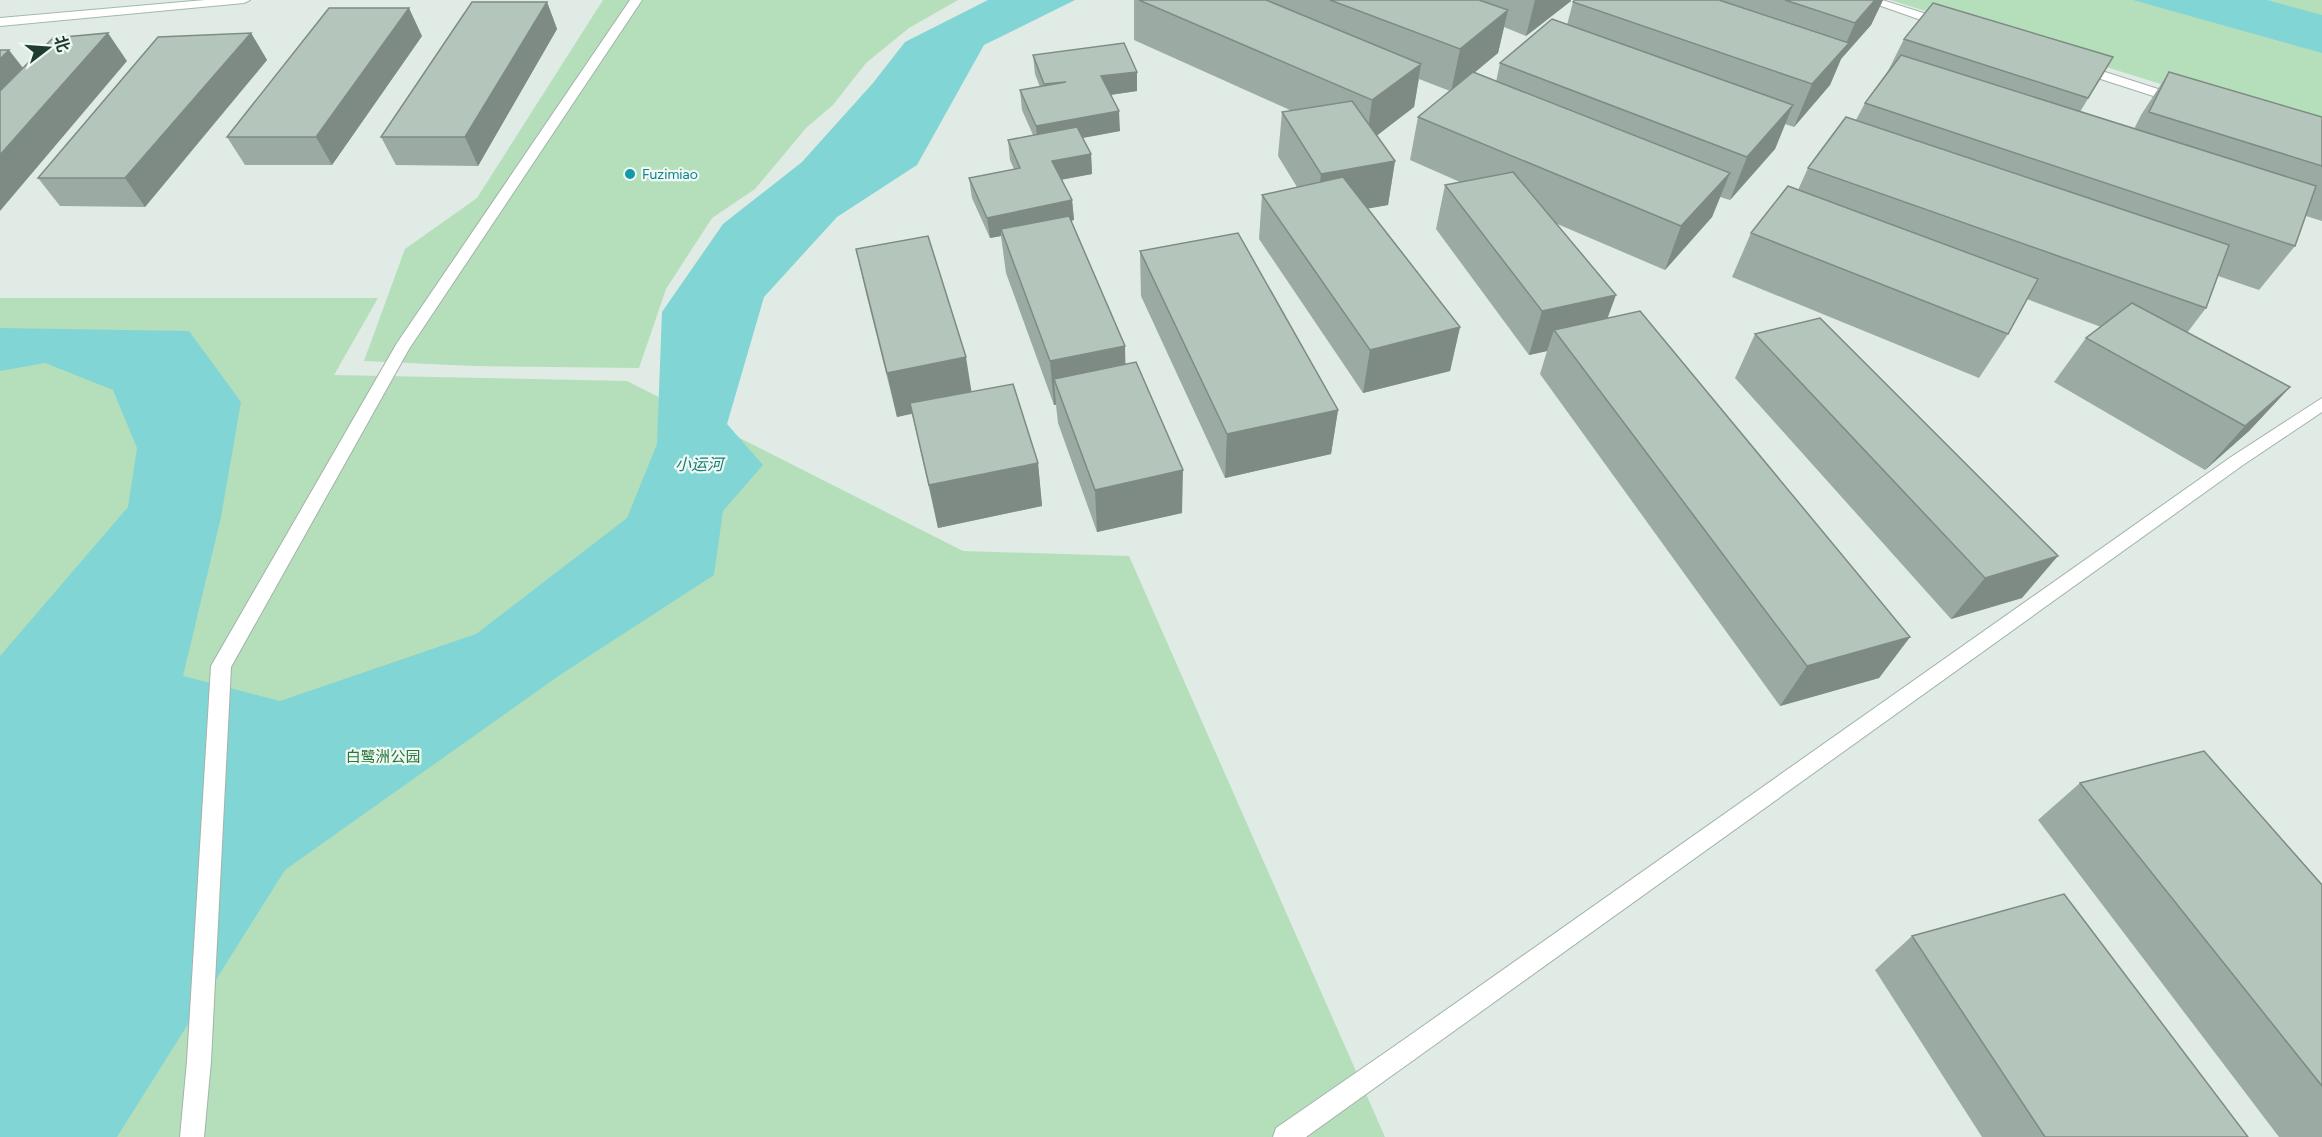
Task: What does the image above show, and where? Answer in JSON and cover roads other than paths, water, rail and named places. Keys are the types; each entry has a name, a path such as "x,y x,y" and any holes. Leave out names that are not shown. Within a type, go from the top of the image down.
{"street":[{"path":"0,21 244,0"},
{"path":"192,1137 221,666 402,347 636,0"},
{"path":"1870,0 1960,29"},
{"path":"2062,62 2186,103"},
{"path":"1285,1137 2237,461 2322,404"}],"water":[{"name":"小运河","path":"988,0 1075,0 984,45 917,165 837,217 764,297 727,424 763,465 723,511 714,575 560,675 285,870 117,1137 0,1137 0,656 128,507 137,448 113,390 45,363 0,371 0,328 189,331 241,402 221,517 183,676 280,701 476,634 627,518 657,444 662,312 723,224 802,162 873,83 905,42"},
{"path":"2133,0 2267,0 2322,15 2322,53"}],"place":[{"name":"Fuzimiao","path":"630,174"}],"park label":[{"name":"白鹭洲公园","path":"383,757"}]}
